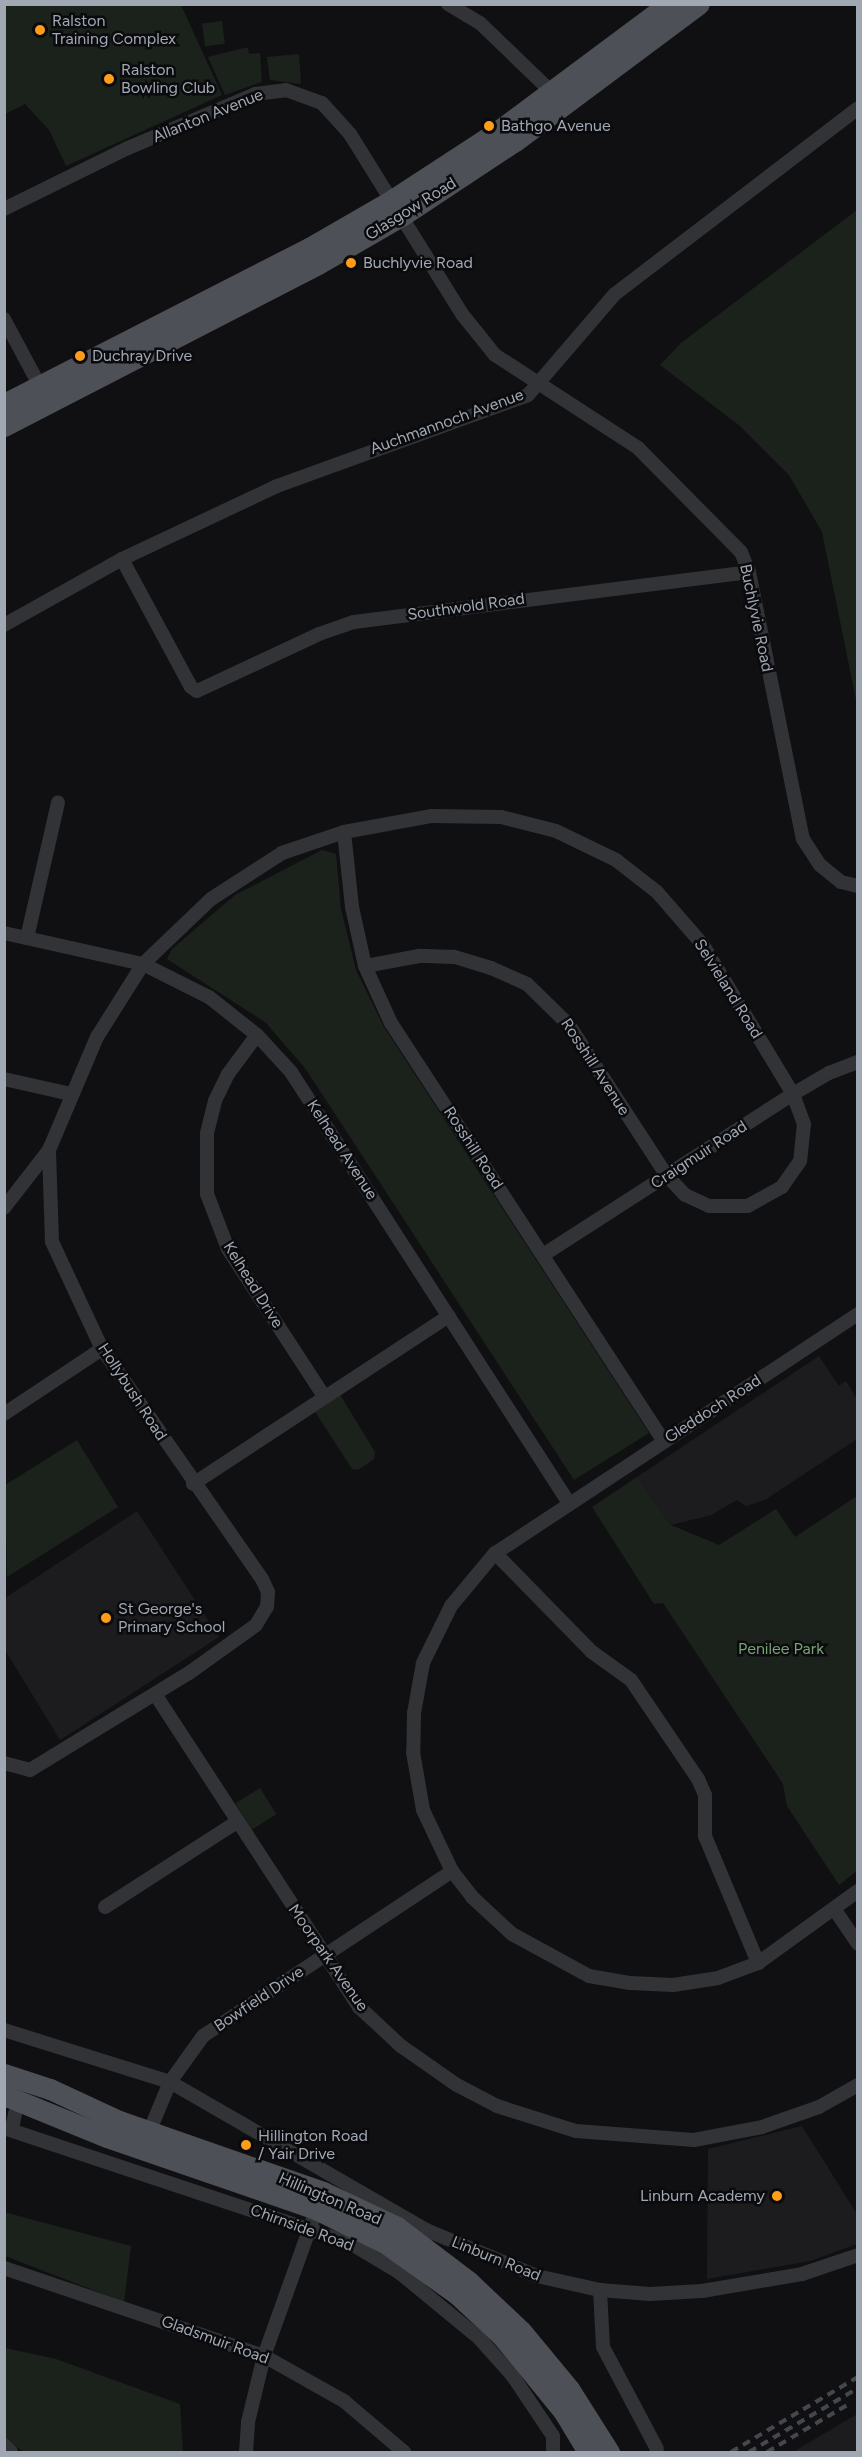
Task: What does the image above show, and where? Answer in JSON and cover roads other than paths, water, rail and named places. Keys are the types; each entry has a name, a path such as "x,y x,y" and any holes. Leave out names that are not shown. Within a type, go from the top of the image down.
{"main road":[{"name":"Glasgow Road","path":"4,404 43,392 318,264 559,98 666,14 699,4"},
{"name":"Glasgow Road","path":"4,426 43,392"},
{"name":"Hillington Road","path":"4,2074 50,2089 100,2114 150,2129 319,2201 385,2243 457,2294 502,2336 537,2377 588,2452"},
{"name":"Hillington Road","path":"10,2104 142,2149 319,2201 397,2227 482,2294 521,2331 558,2375 609,2452"}],"street":[{"path":"448,4 480,23 559,98"},
{"name":"Allanton Avenue","path":"4,209 211,112 255,94 286,90 304,94 333,112 398,208"},
{"name":"Auchmannoch Avenue","path":"4,625 122,559 277,486 528,395 615,294 858,108"},
{"name":"Buchlyvie Road","path":"398,208 474,329 495,355 538,386 638,448 727,535 749,572 803,839 820,865 841,882 858,886"},
{"path":"4,319 43,392"},
{"name":"Southwold Road","path":"122,559 191,687 197,691 319,634 354,622 749,572"},
{"path":"27,938 58,803"},
{"name":"Selvieland Road","path":"143,964 211,899 282,853 344,832 431,816 501,817 556,831 616,860 657,892 703,945 793,1094 804,1124 800,1161 782,1187 762,1202 736,1209 709,1206 685,1195 667,1176"},
{"name":"Rosshill Road","path":"344,832 352,907 365,966 391,1023 664,1441"},
{"name":"Kelhead Avenue","path":"4,933 143,964 209,997 257,1035 291,1072 569,1503"},
{"name":"Rosshill Avenue","path":"365,966 419,956 454,957 491,968 527,984 569,1025 667,1176"},
{"name":"Hollybush Road","path":"4,1762 30,1770 155,1694 256,1625 267,1607 268,1592 262,1579 193,1484 102,1349 52,1242 49,1150 97,1036 143,964"},
{"name":"Kelhead Drive","path":"257,1035 228,1074 215,1101 207,1134 207,1194 228,1249 324,1396"},
{"name":"Craigmuir Road","path":"543,1255 793,1094 829,1073 858,1062"},
{"path":"4,1078 71,1094"},
{"path":"4,1208 49,1150"},
{"name":"Gleddoch Road","path":"858,1314 495,1553 474,1574 435,1636 423,1664 414,1713 413,1752 423,1810 452,1872 472,1897 512,1934 589,1976 630,1983 673,1985 718,1978 758,1962 835,1910 858,1891"},
{"path":"193,1484 449,1316"},
{"path":"4,1414 102,1349"},
{"path":"495,1553 592,1652 631,1680 698,1779 705,1794 705,1836 758,1962"},
{"name":"Moorpark Avenue","path":"155,1694 323,1957 359,2007 400,2046 457,2085 544,2124 576,2131 694,2140 762,2127 819,2107 858,2085"},
{"path":"105,1907 237,1822"},
{"name":"Bowfield Drive","path":"142,2149 170,2082 203,2036 452,1872"},
{"path":"835,1910 858,1944"},
{"name":"Linburn Road","path":"4,2030 170,2082 426,2230 537,2276 600,2290 650,2294 702,2291 802,2274 858,2255"},
{"path":"8,2129 10,2104"},
{"name":"Chirnside Road","path":"8,2129 281,2219 306,2231 350,2243 441,2304 512,2375 553,2436 553,2452"},
{"path":"246,2452 248,2422 264,2356 306,2231 319,2201"},
{"name":"Gladsmuir Road","path":"4,2268 264,2356 344,2401 404,2452"},
{"path":"600,2290 603,2347 657,2449"},
{"path":"4,2445 11,2452"}],"railway":[{"path":"731,2452 858,2377"},
{"path":"749,2452 858,2388"},
{"path":"767,2452 847,2405"}],"place":[{"name":"Ralston Training Complex","path":"40,30"},
{"name":"Ralston Bowling Club","path":"109,79"},
{"name":"Bathgo Avenue","path":"489,126"},
{"name":"Buchlyvie Road","path":"351,263"},
{"name":"Duchray Drive","path":"80,356"},
{"name":"St George's Primary School","path":"106,1618"},
{"name":"Hillington Road / Yair Drive","path":"246,2145"},
{"name":"Linburn Academy","path":"777,2196"}],"park label":[{"name":"Penilee Park","path":"781,1649"}]}
